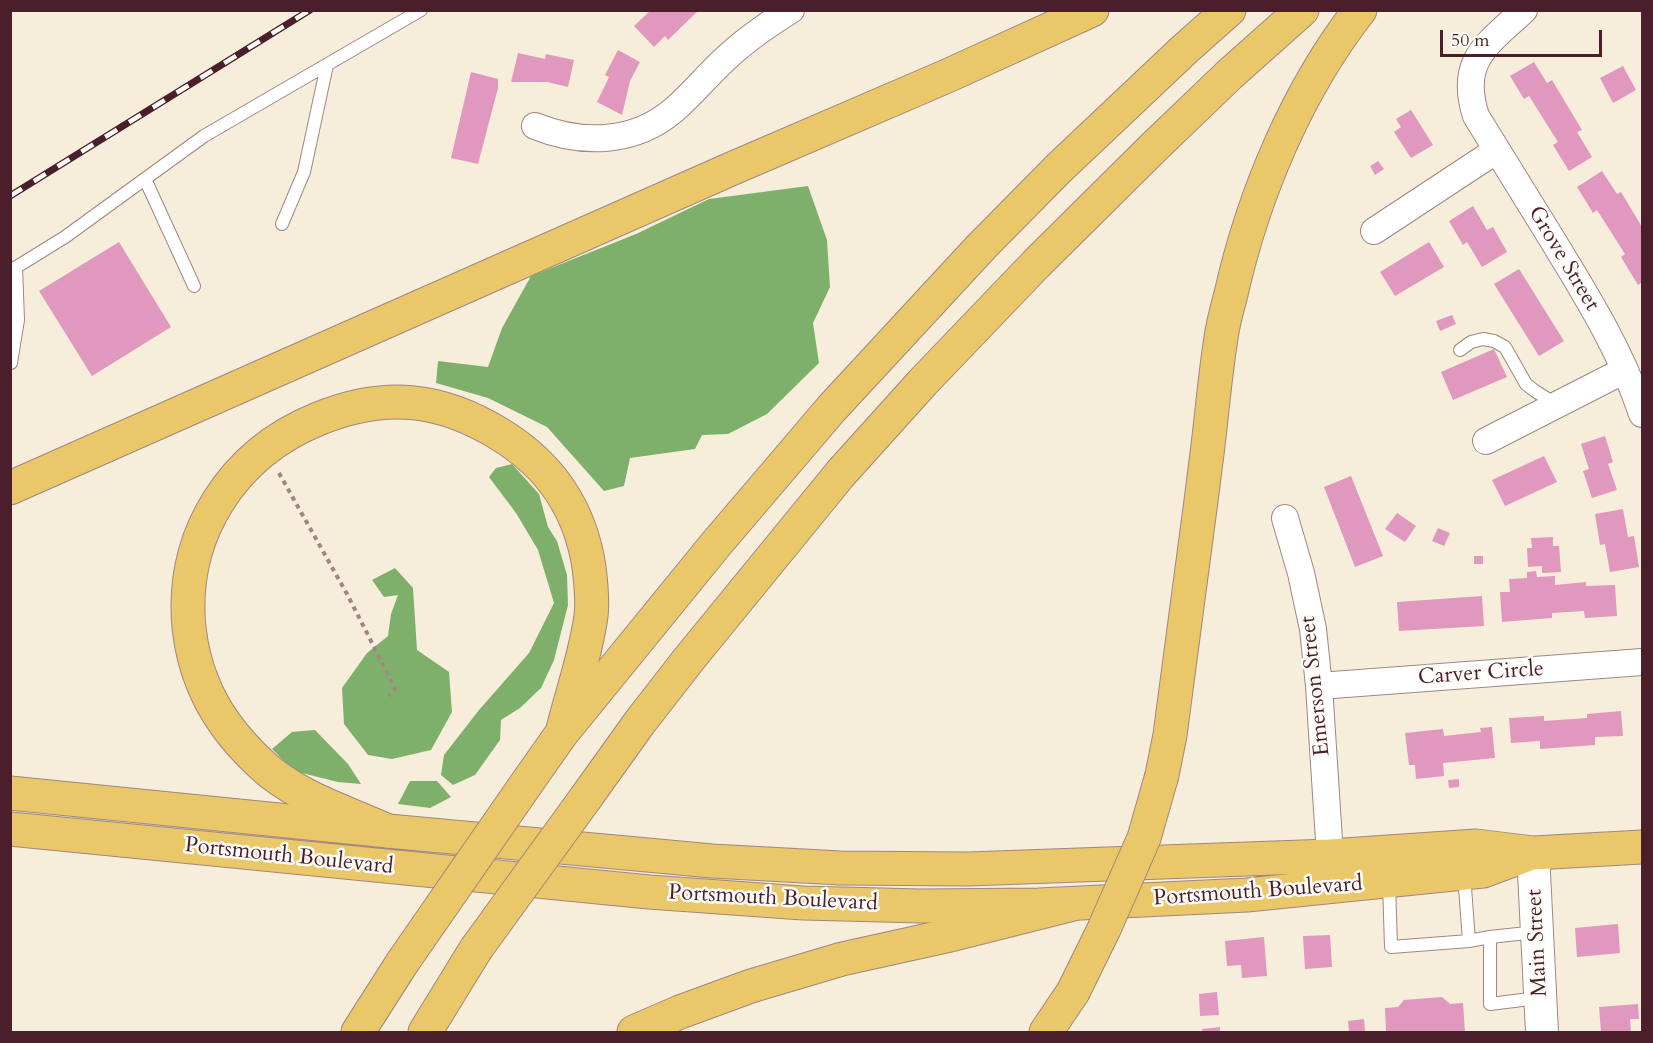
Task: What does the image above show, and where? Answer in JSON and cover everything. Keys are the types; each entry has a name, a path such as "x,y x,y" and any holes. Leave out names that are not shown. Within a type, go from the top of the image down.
{"main road":[{"path":"10,488 1092,10"},
{"path":"358,1032 402,963 562,734 716,543 832,408 981,247 1059,168 1229,10"},
{"path":"425,1032 476,949 640,722 842,473 923,382 1036,264 1229,75 1302,10"},
{"path":"1046,1032 1073,992 1104,930 1144,838 1162,775 1170,735 1221,337 1236,268 1257,201 1283,140 1313,82 1360,10"},
{"path":"388,831 292,788 263,766 238,740 217,711 201,680 191,643 188,611 190,579 199,541 215,505 234,479 257,455 283,436 340,410 364,404 395,401 426,404 455,412 483,424 520,447 542,467 561,491 575,517 585,546 592,587 592,614 562,734"},
{"name":"Portsmouth Boulevard","path":"10,793 712,861 840,868 968,869 1330,856 1476,846 1533,852 1642,847"},
{"name":"Portsmouth Boulevard","path":"10,829 649,892 803,903 921,906 1073,904 1247,895 1483,871 1533,852"},
{"path":"634,1032 680,1012 752,986 842,959 1073,904"}],"street":[{"path":"536,126 554,134 579,139 605,139 629,134 653,124 674,110 725,59 762,29 791,10"},
{"name":"Grove Street","path":"1524,10 1484,48 1474,64 1470,81 1470,99 1476,116 1603,326 1625,370 1642,414"},
{"path":"1374,231 1497,150"},
{"path":"1486,441 1625,370"},
{"name":"Emerson Street","path":"1285,518 1301,573 1312,629 1319,686 1330,856"},
{"name":"Carver Circle","path":"1319,686 1642,662"},
{"name":"Main Street","path":"1533,852 1542,1032"}],"lane":[{"path":"11,363 18,320 13,269 65,237 204,136 421,10"},
{"path":"282,224 304,172 327,65"},
{"path":"145,180 194,286"},
{"path":"1460,350 1471,342 1483,339 1494,341 1505,348 1526,384 1557,405"},
{"path":"1464,873 1469,941"},
{"path":"1389,881 1391,947 1469,941 1537,932"},
{"path":"1490,937 1490,1004 1541,998"}],"path":[{"path":"265,449 347,594 396,688 389,696"}],"green space":[{"path":"808,186 827,240 830,287 813,323 819,363 767,414 728,434 702,435 695,449 630,458 624,486 604,491 547,427 488,398 436,383 438,361 488,367 502,328 531,276 636,234 709,199"},
{"path":"512,464 539,494 548,527 557,541 567,575 568,605 554,660 541,688 520,708 501,720 500,740 475,775 453,785 441,775 444,755 479,710 529,653 554,603 538,550 516,513 489,477 496,468"},
{"path":"395,568 413,588 417,650 449,672 452,712 431,750 392,759 368,755 344,724 342,688 367,653 388,636 391,614 398,595 384,597 372,580"},
{"path":"315,730 348,764 361,784 338,782 294,771 272,749 292,732"},
{"path":"410,781 437,781 451,797 430,808 398,804"}],"building":[{"path":"651,10 699,10 668,40 665,36 654,47 634,26"},
{"path":"618,50 640,62 630,81 622,115 597,102 609,77 605,75"},
{"path":"518,53 545,59 546,54 574,60 568,87 547,82 511,82"},
{"path":"1534,62 1547,83 1552,80 1582,130 1577,132 1592,157 1569,171 1553,145 1558,142 1529,96 1524,99 1510,76"},
{"path":"1623,66 1636,90 1613,103 1600,78"},
{"path":"471,72 498,79 498,88 478,164 451,158"},
{"path":"1411,110 1433,145 1411,158 1394,132 1401,127 1396,119"},
{"path":"1378,161 1384,169 1375,175 1370,166"},
{"path":"1602,171 1617,194 1621,192 1642,227 1642,282 1638,285 1621,257 1625,254 1597,210 1593,213 1577,187"},
{"path":"1473,206 1487,230 1493,227 1507,252 1482,267 1467,242 1463,245 1449,221"},
{"path":"119,242 171,327 92,376 39,291"},
{"path":"1429,242 1444,267 1395,296 1380,272"},
{"path":"1519,269 1564,341 1539,356 1494,284"},
{"path":"1452,315 1456,324 1440,331 1436,321"},
{"path":"1494,349 1507,377 1453,400 1441,372"},
{"path":"1605,436 1613,462 1608,464 1617,490 1592,498 1583,471 1589,469 1581,444"},
{"path":"1544,456 1557,482 1505,506 1492,480"},
{"path":"1351,476 1383,556 1355,567 1324,487"},
{"path":"1623,509 1628,537 1634,536 1639,567 1610,572 1605,544 1600,545 1595,514"},
{"path":"1397,513 1416,526 1405,542 1385,529"},
{"path":"1438,528 1450,533 1444,546 1432,541"},
{"path":"1553,537 1553,546 1559,546 1561,572 1542,573 1542,566 1528,567 1527,548 1532,548 1531,538"},
{"path":"1474,556 1483,556 1483,564 1474,564"},
{"path":"1536,571 1537,577 1555,576 1555,585 1586,582 1586,586 1615,585 1617,616 1585,618 1584,611 1552,613 1552,618 1502,622 1500,592 1510,592 1509,579 1527,578 1527,572"},
{"path":"1482,596 1484,626 1399,631 1397,602"},
{"path":"1621,711 1623,736 1595,737 1595,745 1540,749 1540,741 1511,743 1509,718 1544,716 1544,721 1587,718 1587,714"},
{"path":"1492,727 1495,758 1443,763 1444,776 1416,779 1415,765 1409,765 1405,733 1443,729 1444,736 1481,732 1480,728"},
{"path":"1459,779 1459,787 1449,788 1448,780"},
{"path":"1618,924 1620,953 1577,957 1575,928"},
{"path":"1330,935 1332,967 1305,969 1303,936"},
{"path":"1264,937 1267,976 1242,978 1241,965 1227,966 1225,941"},
{"path":"1217,992 1219,1015 1200,1016 1199,994"},
{"path":"1442,997 1450,1004 1463,1003 1465,1032 1386,1032 1385,1008 1398,1007 1404,1000"},
{"path":"1638,1004 1639,1019 1630,1019 1631,1032 1601,1032 1599,1007"},
{"path":"1364,1019 1365,1032 1349,1032 1348,1021"},
{"path":"1220,1027 1220,1032 1203,1032 1202,1029"}],"railway":[{"path":"10,196 310,10"}]}
